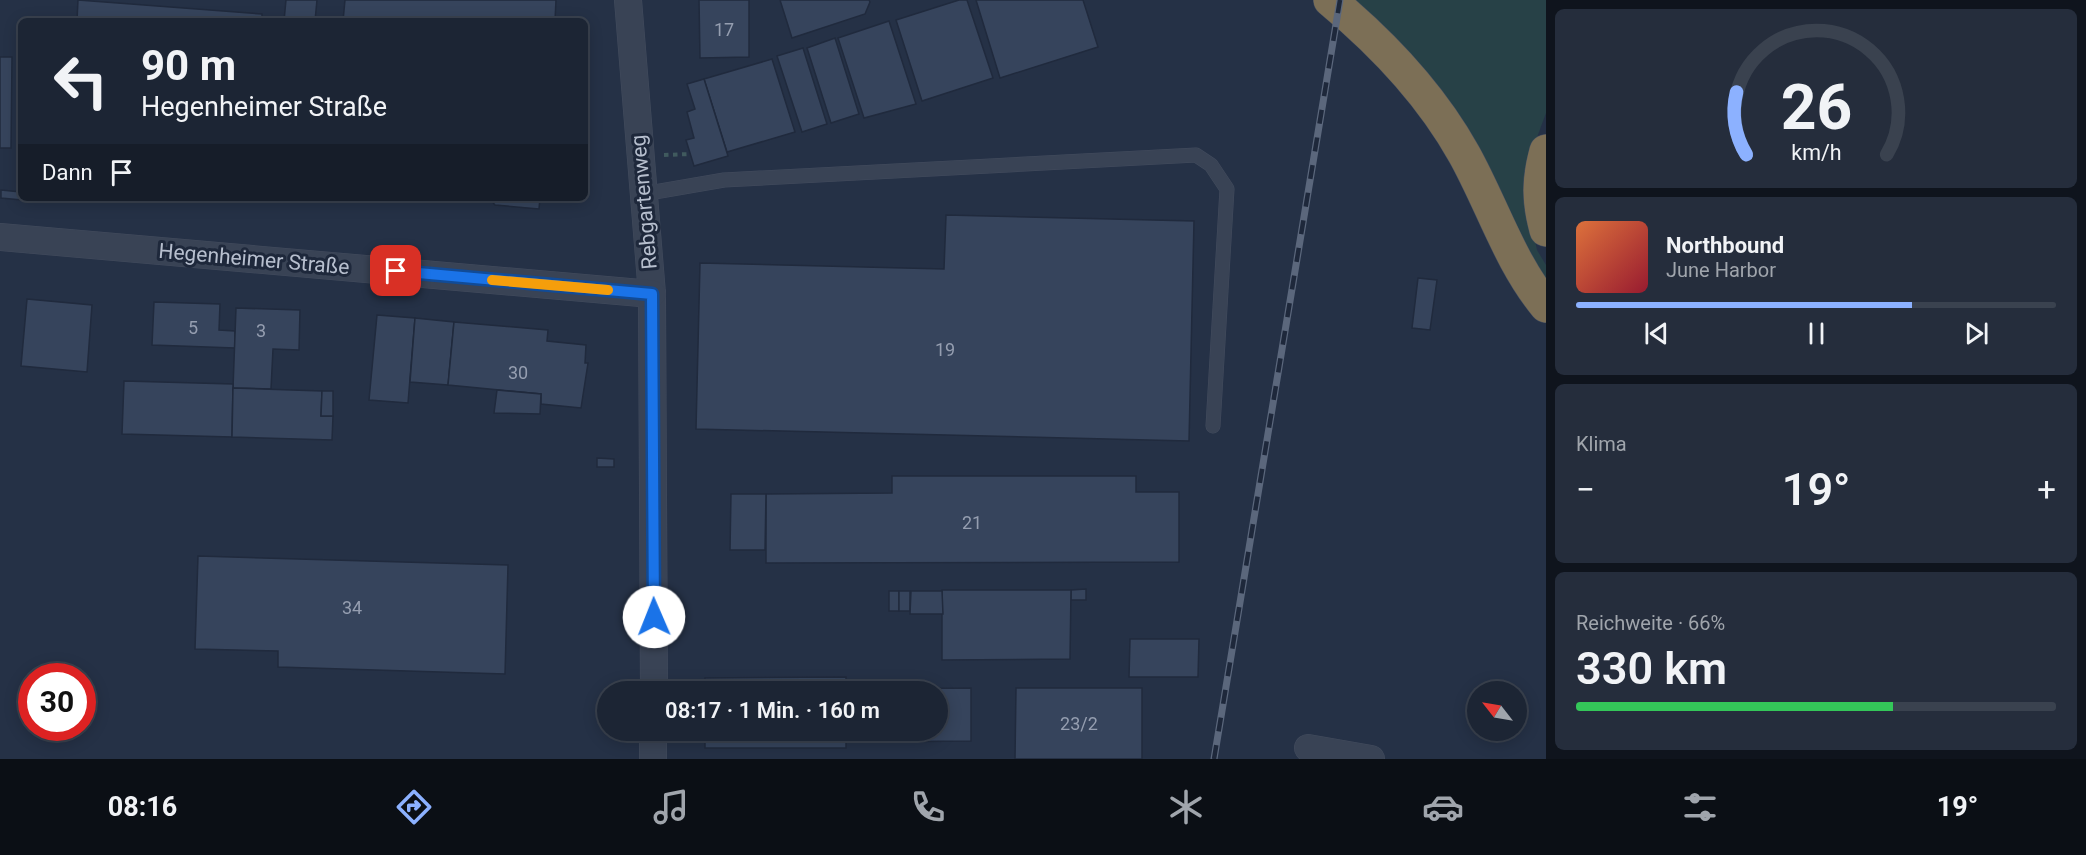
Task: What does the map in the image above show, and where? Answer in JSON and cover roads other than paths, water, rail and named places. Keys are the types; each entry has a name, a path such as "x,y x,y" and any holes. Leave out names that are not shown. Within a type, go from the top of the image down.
{"highway":[{"path":"1330,0 1364,28 1437,109 1464,154 1528,284 1546,306"},
{"path":"1546,151 1540,173 1538,196 1546,230"}],"street":[{"name":"Rebgartenweg","path":"628,0 652,294 654,681"},
{"name":"Hegenheimer Straße","path":"0,237 652,294"},
{"path":"653,741 653,759"},
{"path":"1308,748 1371,759"}],"lane":[{"path":"643,194 724,180 1196,155 1211,165 1227,189 1213,426"}],"railway":[{"path":"1214,759 1340,0"}]}
